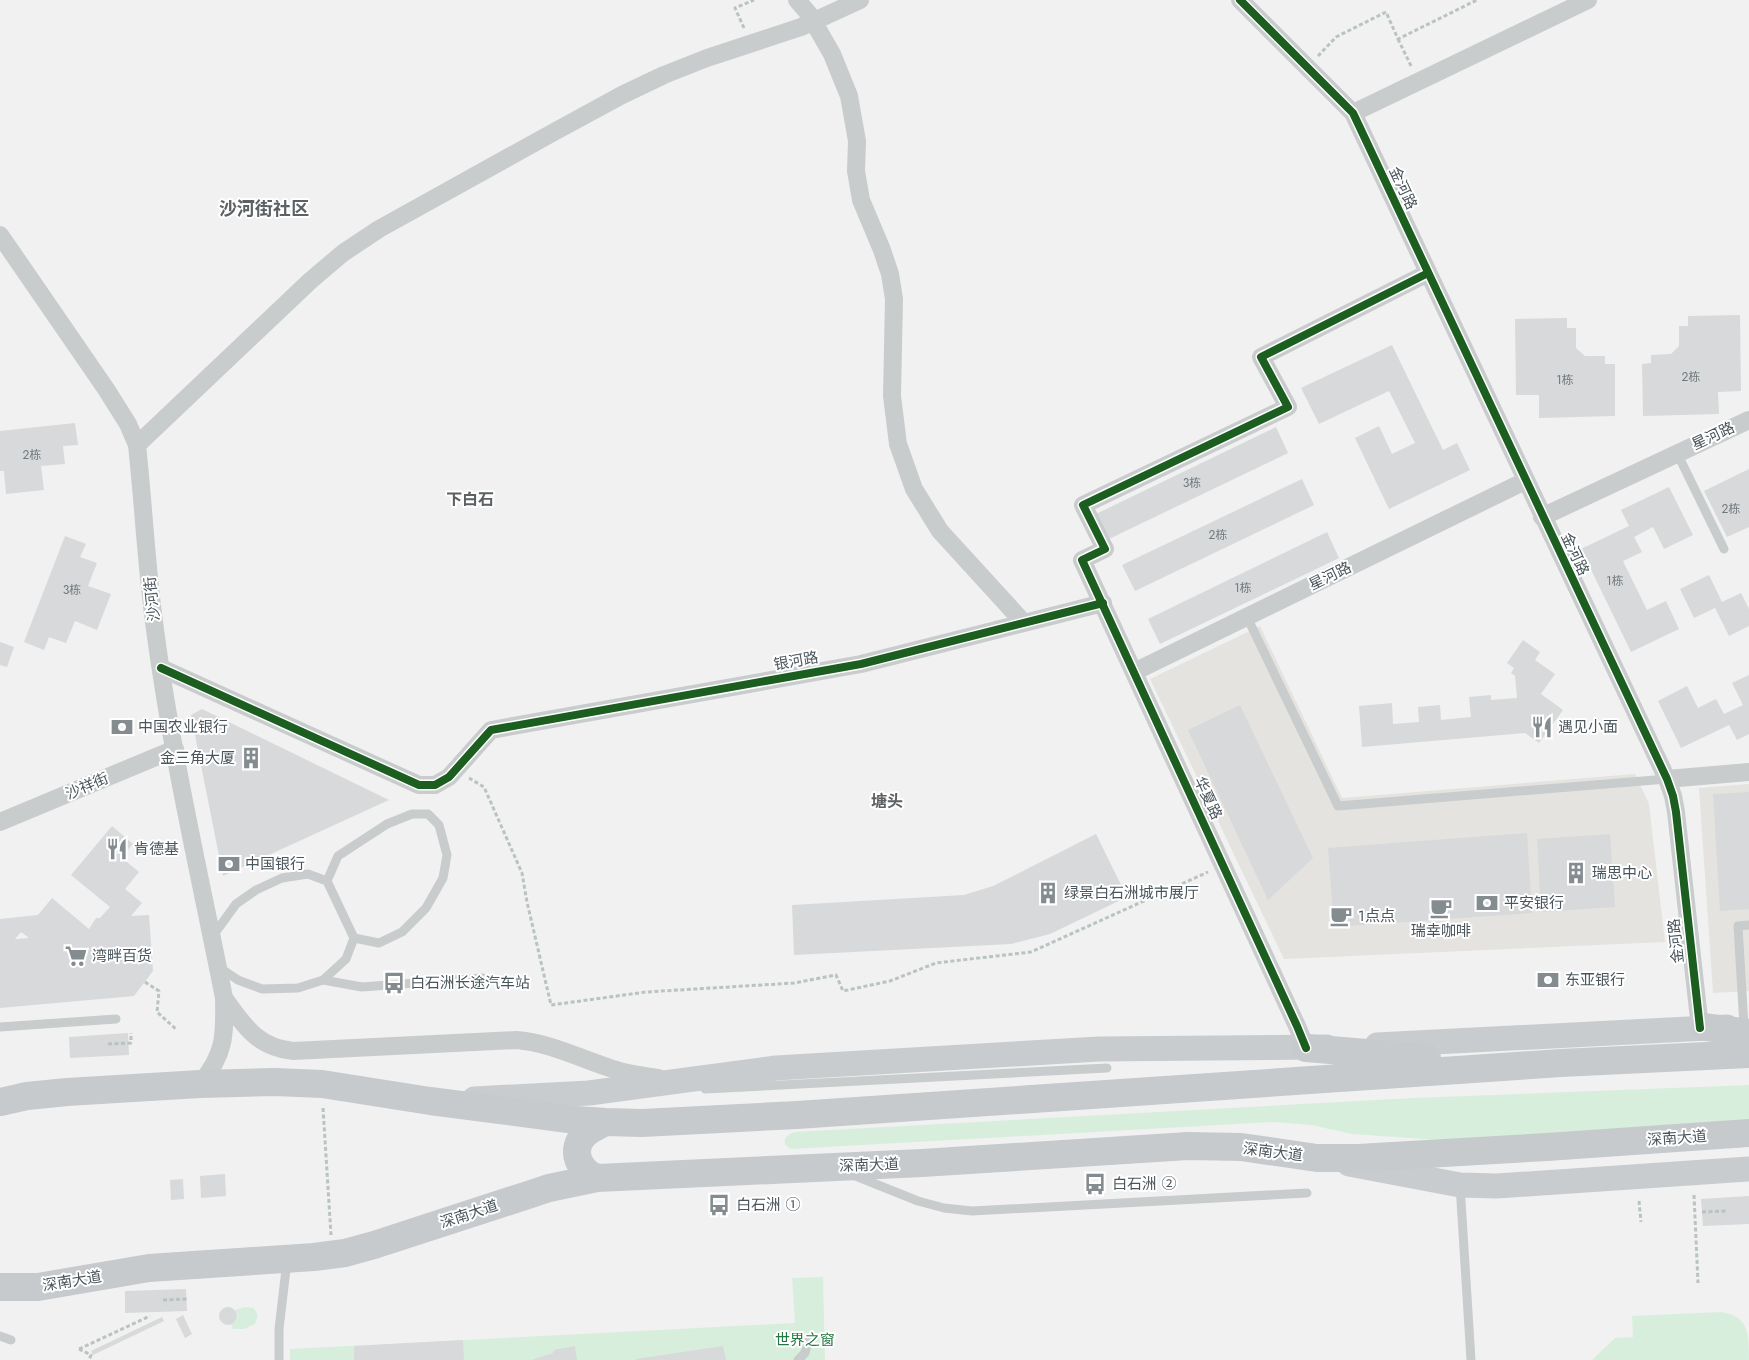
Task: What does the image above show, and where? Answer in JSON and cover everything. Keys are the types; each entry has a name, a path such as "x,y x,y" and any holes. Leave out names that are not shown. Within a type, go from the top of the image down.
{"main road":[{"path":"430,1101 693,1086 776,1068 1099,1049 1306,1048 1703,1028 1747,1028"},
{"path":"1306,1048 1412,1057 1561,1063"},
{"path":"0,1102 27,1096 67,1092 200,1084 275,1082 322,1084 430,1101 605,1122 642,1123 797,1115 1561,1063 1749,1054"},
{"path":"597,1178 583,1170 578,1162 578,1147 580,1140 586,1133 605,1122"},
{"name":"深南大道","path":"0,1287 38,1286 149,1268 314,1257 359,1250 542,1190 597,1178 922,1163 1188,1146 1241,1148 1317,1158 1358,1158 1749,1133"},
{"path":"1317,1158 1460,1185 1497,1186 1749,1169"}],"street":[{"path":"797,0 813,21 832,54 849,96 857,141 856,170 861,200 882,250 890,274 894,298 892,396 898,444 914,490 940,531 1024,623"},
{"path":"137,445 310,281 343,253 379,229 622,95 681,68 801,27 860,0"},
{"name":"金河路","path":"1240,0 1353,113 1667,779 1676,812 1703,1028"},
{"path":"1353,113 1588,0"},
{"name":"沙河街","path":"0,235 106,389 128,424 137,445 153,614 161,668 174,749 224,998 225,1032 222,1046 216,1060 200,1084"},
{"name":"华夏路","path":"1306,1048 1082,560 1105,549 1084,504 1288,408 1261,357 1428,273"},
{"name":"星河路","path":"1542,517 1749,420"},
{"name":"星河路","path":"1134,672 1525,481"},
{"name":"银河路","path":"456,769 491,730 861,664 1103,603"},
{"path":"161,668 419,785 435,785 449,778 456,769"},
{"name":"沙祥街","path":"0,822 174,749"},
{"path":"1667,779 1749,772"},
{"path":"224,998 256,1038 283,1050 517,1040 542,1044 613,1070 693,1086"}],"lane":[{"path":"1677,453 1724,549"},
{"path":"1247,617 1338,806 1667,779"},
{"path":"327,881 338,856 387,824 412,814 428,814 439,825 447,854 443,878 426,908 402,932 379,943 354,938"},
{"path":"212,937 236,904 256,890 282,878 308,874 327,881 354,938 346,959 323,980 298,988 262,989 238,980 218,967"},
{"path":"1747,1028 1738,926 1749,925"},
{"path":"323,980 362,987 483,978"},
{"path":"0,1027 116,1019"},
{"path":"693,1086 1107,1068"},
{"path":"832,1167 918,1201 944,1208 972,1211 1307,1193"},
{"path":"1460,1185 1471,1360"},
{"path":"279,1360 287,1259"},
{"path":"0,1336 11,1340"},
{"path":"798,1360 805,1353 808,1341"}],"path":[{"path":"751,43 735,8 754,0"},
{"path":"1398,39 1477,0"},
{"path":"1308,68 1336,37 1386,12 1419,81"},
{"path":"456,769 484,787 522,873 551,1005 646,992 794,983 836,975 844,990 890,981 936,963 1032,952 1223,865"},
{"path":"146,982 159,992 157,1012 177,1030"},
{"path":"108,1044 131,1042 131,1033"},
{"path":"323,1108 331,1235"},
{"path":"1694,1195 1698,1283"},
{"path":"1639,1201 1641,1222"},
{"path":"1702,1212 1728,1211"},
{"path":"163,1300 186,1299"},
{"path":"89,1360 90,1356 79,1349 150,1316"}],"shaded area":[{"path":"1260,626 1342,798 1635,774 1649,804 1665,942 1284,959 1150,679"},
{"path":"1749,784 1749,991 1713,993 1699,788"}],"green space":[{"path":"1749,1085 1749,1125 1467,1142 1352,1134 1311,1125 1274,1122 791,1149 785,1142 786,1137 794,1132 1413,1098"},
{"name":"世界之窗","path":"823,1277 825,1360 290,1360 290,1349 795,1323 792,1278"},
{"path":"245,1307 254,1308 258,1316 255,1324 244,1329 233,1329 231,1324 236,1321 238,1315 235,1310"},
{"path":"1721,1312 1737,1318 1746,1328 1749,1342 1749,1360 1592,1360 1615,1338 1633,1337 1632,1316"}],"building":[{"path":"1740,315 1741,391 1718,392 1719,414 1643,416 1642,364 1651,363 1651,355 1671,354 1679,346 1679,326 1688,326 1688,316"},
{"path":"1567,318 1567,328 1576,328 1576,348 1585,356 1605,356 1605,364 1615,364 1615,416 1539,418 1539,395 1516,395 1515,319"},
{"path":"1392,345 1443,450 1457,443 1470,470 1389,509 1355,438 1379,426 1392,454 1415,443 1389,391 1319,424 1301,388"},
{"path":"75,423 78,445 63,446 65,464 41,466 44,490 6,494 4,471 0,471 0,431"},
{"path":"1276,427 1288,453 1109,539 1096,514"},
{"path":"1749,469 1749,527 1727,537 1704,491"},
{"path":"1302,479 1314,505 1135,591 1122,565"},
{"path":"1669,487 1693,535 1664,549 1653,527 1634,537 1642,552 1623,561 1647,610 1666,601 1679,629 1631,652 1581,549 1629,526 1621,510"},
{"path":"1327,532 1339,558 1160,644 1148,619"},
{"path":"65,536 86,544 80,557 97,563 88,586 111,594 97,630 75,621 66,643 49,637 44,650 24,642"},
{"path":"1709,575 1722,602 1741,593 1749,609 1749,626 1729,636 1715,608 1694,618 1680,589"},
{"path":"1523,640 1540,652 1535,660 1555,674 1541,694 1563,710 1539,743 1525,733 1362,747 1359,706 1392,703 1393,724 1419,722 1418,707 1440,705 1441,720 1471,717 1469,697 1491,695 1491,700 1517,698 1515,676 1511,673 1514,668 1507,663"},
{"path":"0,642 14,647 7,667 0,665"},
{"path":"1749,675 1749,734 1737,740 1729,725 1681,748 1658,701 1687,686 1698,708 1716,699 1724,714 1743,705 1732,683"},
{"path":"1240,705 1313,858 1268,900 1188,730"},
{"name":"金三角大厦","path":"202,709 389,800 223,876 191,715"},
{"path":"1749,792 1749,909 1720,911 1713,794"},
{"name":"湾畔百货","path":"112,826 133,844 121,857 139,872 125,889 142,903 131,916 149,915 153,971 134,996 0,1008 0,919 38,915 52,898 89,929 96,918 100,918 110,907 71,875","holes":["21,932 29,938 15,939"]},
{"path":"1527,833 1532,913 1334,927 1328,848"},
{"name":"绿景白石洲城市展厅","path":"1096,834 1127,897 1050,934 1011,944 794,955 792,905 964,895 993,886"},
{"name":"瑞思中心","path":"1610,834 1615,907 1541,912 1537,839"},
{"path":"128,1033 129,1055 70,1058 69,1037"},
{"path":"225,1174 226,1196 201,1198 200,1176"},
{"path":"183,1179 184,1199 171,1200 170,1180"},
{"path":"1749,1196 1749,1224 1703,1226 1701,1199"},
{"path":"186,1289 187,1311 125,1313 125,1291"},
{"path":"224,1307 232,1307 237,1312 235,1323 224,1325 219,1320 219,1312"},
{"path":"183,1315 192,1334 185,1338 176,1319"},
{"path":"162,1317 164,1321 93,1355 91,1351"},
{"path":"463,1340 464,1360 354,1360 354,1346"},
{"path":"575,1346 577,1360 532,1360 553,1353 554,1350"},
{"path":"723,1346 726,1360 636,1360 636,1359"}],"cycle path":[{"path":"1240,0 1353,113 1667,779 1676,812 1700,1028"},
{"path":"1306,1048 1082,560 1105,549 1083,505 1288,407 1261,357 1428,273"},
{"path":"161,668 419,785 435,785 449,777 491,730 861,664 1103,603"}],"place":[{"name":"中国农业银行","path":"122,727"},
{"name":"遇见小面","path":"1542,727"},
{"name":"金三角大厦","path":"251,758"},
{"name":"肯德基","path":"117,849"},
{"name":"中国银行","path":"229,864"},
{"name":"瑞思中心","path":"1576,873"},
{"name":"绿景白石洲城市展厅","path":"1048,893"},
{"name":"平安银行","path":"1487,903"},
{"name":"瑞幸咖啡","path":"1441,908"},
{"name":"1点点","path":"1341,916"},
{"name":"湾畔百货","path":"76,956"},
{"name":"东亚银行","path":"1548,980"},
{"name":"白石洲长途汽车站","path":"394,983"},
{"name":"白石洲 ②","path":"1095,1184"},
{"name":"白石洲 ①","path":"719,1205"}],"district":[{"name":"沙河街社区","path":"264,209"},
{"name":"下白石","path":"470,499"},
{"name":"塘头","path":"887,801"}]}
